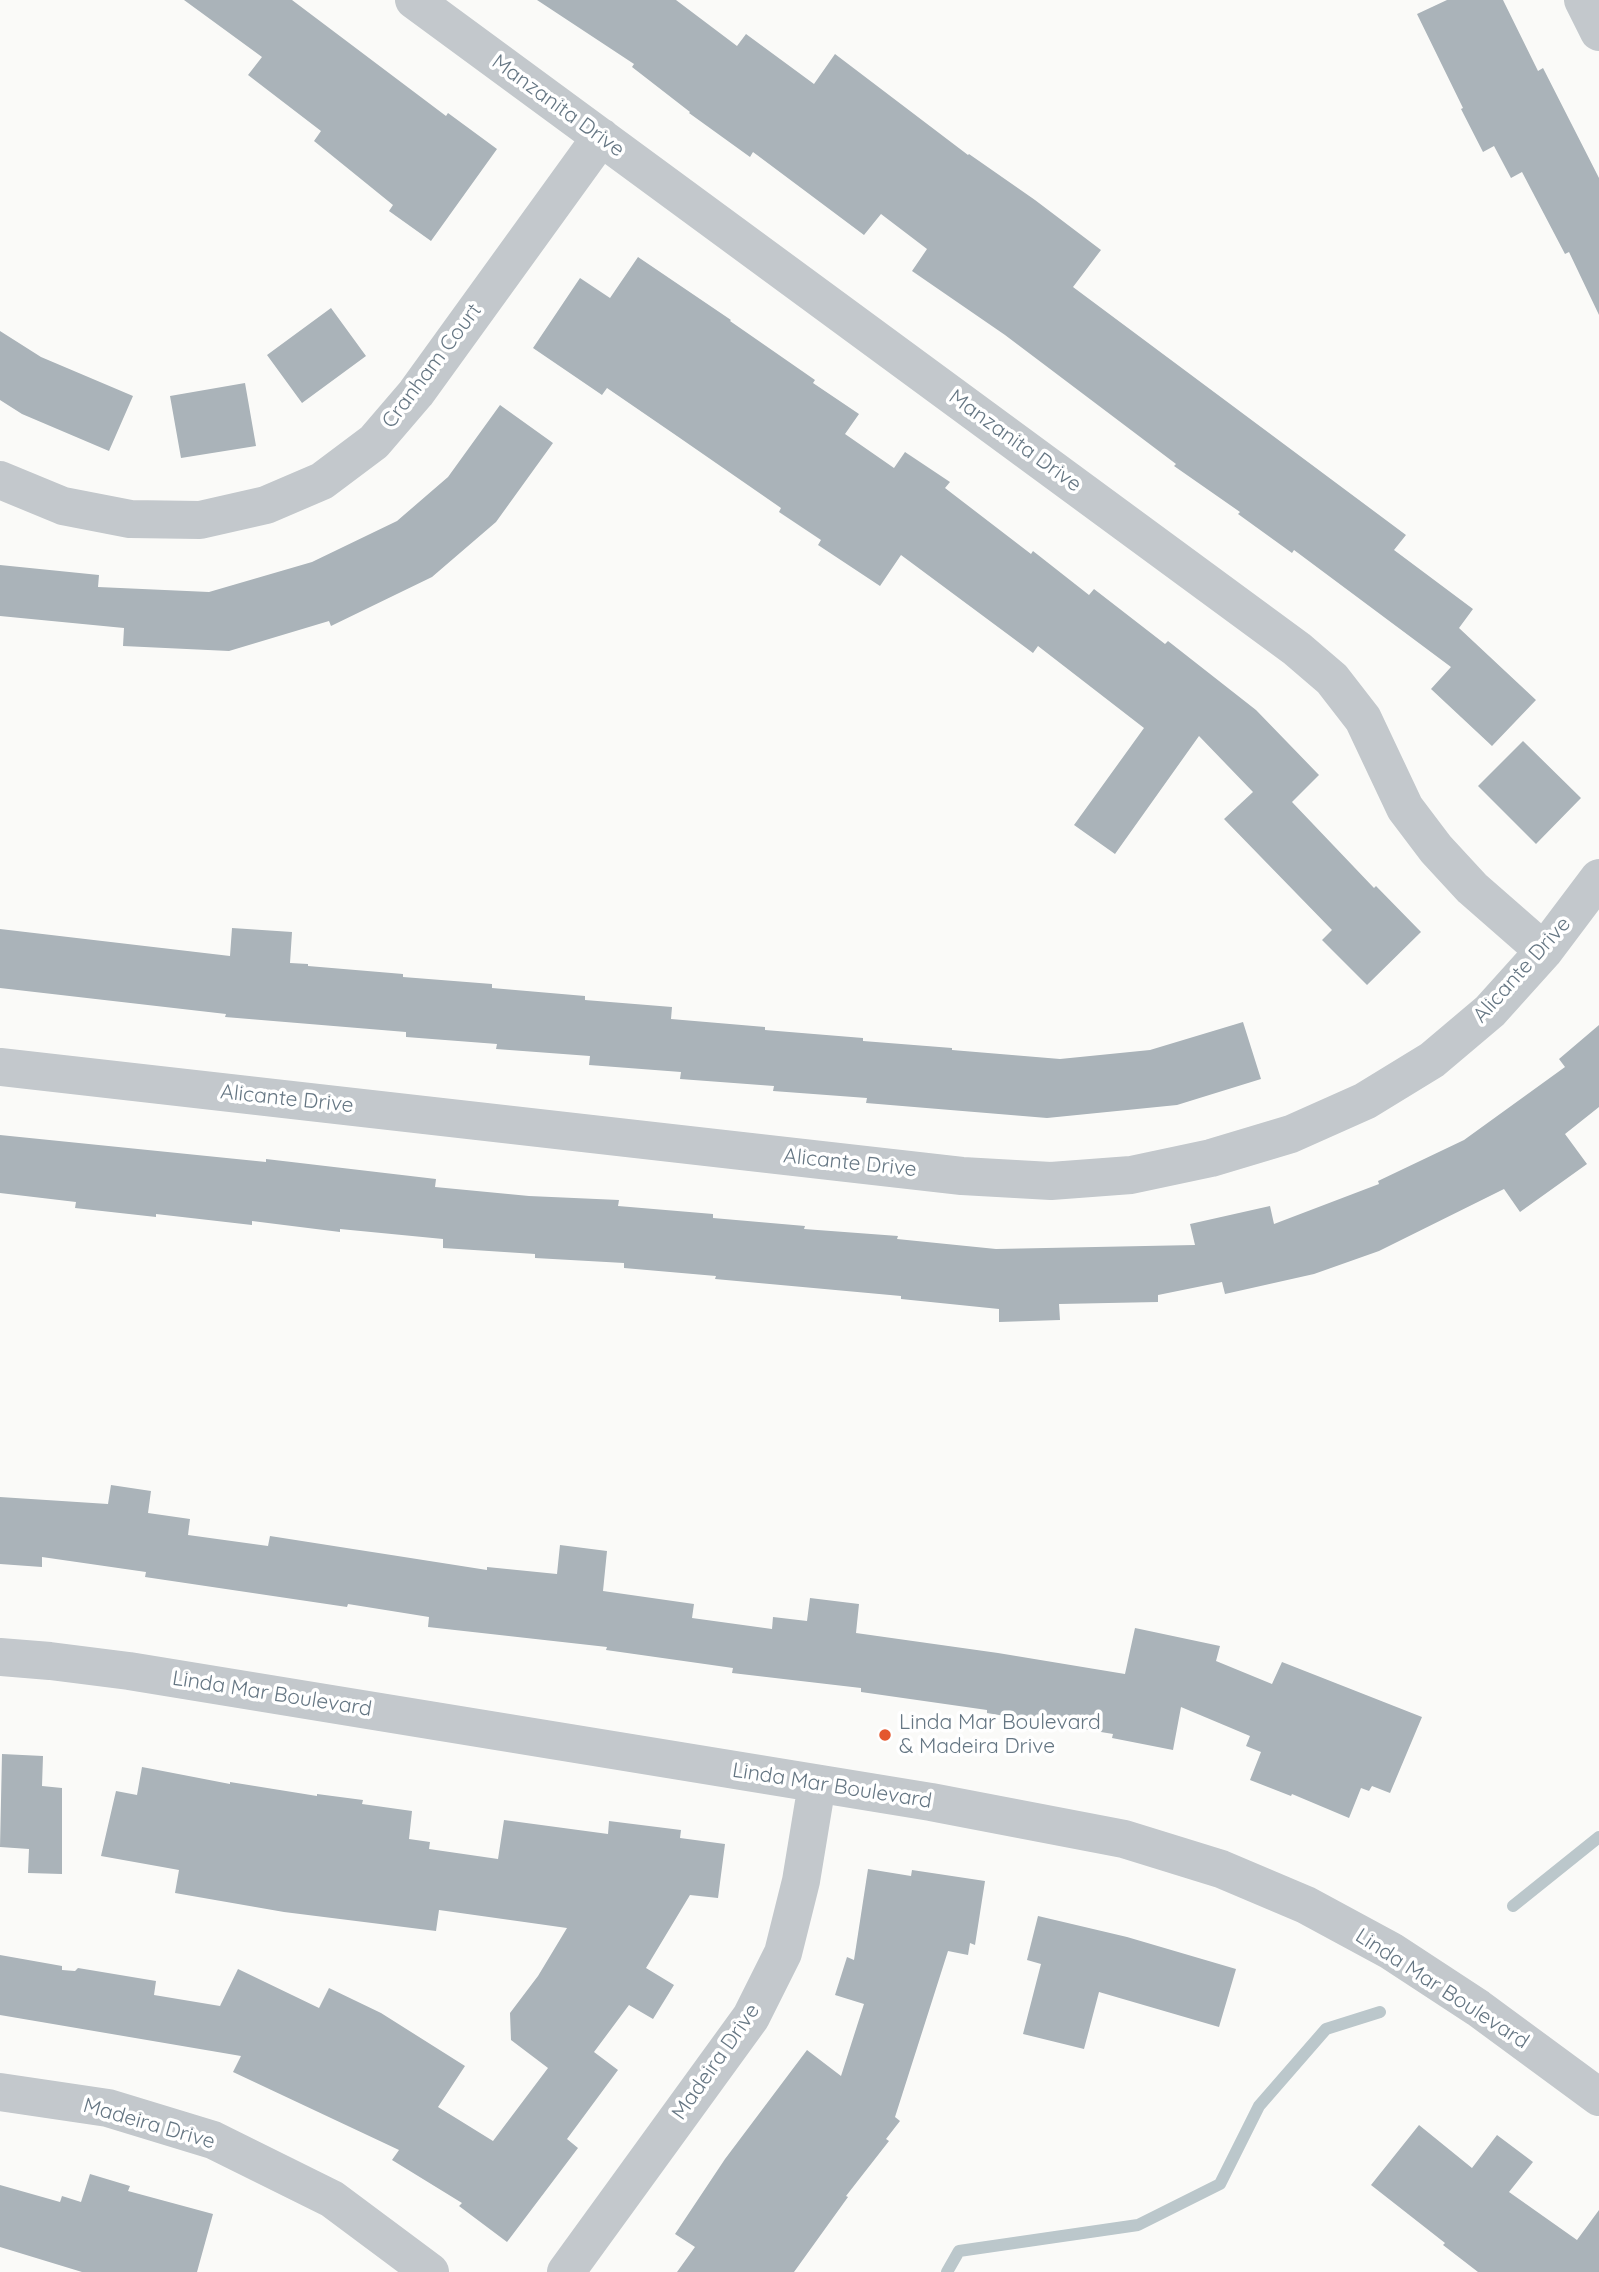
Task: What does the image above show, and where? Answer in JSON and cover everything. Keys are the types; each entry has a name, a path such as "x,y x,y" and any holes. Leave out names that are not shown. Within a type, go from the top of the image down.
{"street":[{"name":"Manzanita Drive","path":"414,0 1274,632 1332,679 1363,719 1405,808 1436,849 1472,888 1544,951"},
{"path":"1583,0 1599,32"},
{"name":"Cranham Court","path":"0,480 63,506 130,519 188,520 200,520 266,505 322,481 374,442 416,393 601,136"},
{"name":"Alicante Drive","path":"0,1067 962,1176 1051,1181 1131,1175 1210,1158 1291,1134 1365,1101 1432,1060 1490,1011 1544,951 1599,878"},
{"name":"Linda Mar Boulevard","path":"0,1657 129,1671 1023,1818 1125,1839 1221,1869 1306,1905 1391,1951 1478,2008 1599,2097"},
{"name":"Madeira Drive","path":"566,2272 751,2017 783,1953 801,1881 817,1784"},
{"name":"Madeira Drive","path":"0,2092 108,2108 213,2140 332,2199 430,2272"}],"building":[{"path":"184,0 292,0 446,116 448,113 497,149 431,241 389,211 393,205 314,141 321,131 248,75 262,57"},
{"path":"537,0 676,0 737,46 746,34 814,84 835,54 968,155 1035,200 1101,250 1073,287 1406,535 1394,550 1473,609 1459,628 1536,700 1492,746 1431,689 1451,667 1294,550 1292,553 1238,514 1240,512 1174,466 1176,464 1005,335 912,271 927,249 881,214 864,235 753,152 750,157 689,113 632,67 634,64"},
{"path":"1447,0 1503,0 1538,71 1543,68 1599,178 1599,315 1569,252 1565,254 1522,172 1511,178 1494,146 1483,152 1461,109 1463,108 1417,14"},
{"path":"638,257 731,320 815,380 813,383 859,414 845,434 894,468 905,452 950,482 945,488 1031,554 1033,551 1089,595 1094,589 1165,644 1168,641 1256,710 1319,775 1292,802 1374,888 1376,886 1421,932 1367,985 1322,940 1332,930 1224,819 1253,792 1199,736 1115,854 1074,825 1144,728 1038,646 1033,653 901,555 880,586 818,545 821,540 779,512 781,508 677,436 607,388 602,395 533,348 580,278 610,298"},
{"path":"331,308 366,356 302,403 267,355"},
{"path":"0,331 41,357 133,396 109,451 22,414 0,400"},
{"path":"245,383 256,446 181,458 170,396"},
{"path":"500,405 553,443 496,522 432,577 331,626 329,621 229,651 123,646 124,628 0,616 0,565 99,575 98,587 209,592 312,562 397,521 448,477"},
{"path":"1523,741 1581,798 1536,844 1478,786"},
{"path":"232,928 292,932 290,963 403,974 403,977 492,984 492,988 585,996 585,1000 672,1007 671,1019 765,1027 765,1030 863,1038 863,1041 952,1050 1060,1059 1150,1050 1243,1022 1261,1079 1177,1105 1047,1118 866,1103 867,1098 773,1091 774,1086 680,1079 681,1072 589,1065 590,1056 496,1049 497,1044 406,1037 406,1032 225,1017 226,1014 0,988 0,929 230,956"},
{"path":"1599,1025 1599,1107 1565,1134 1587,1164 1520,1212 1504,1189 1379,1251 1314,1274 1225,1294 1222,1282 1158,1295 1158,1302 1059,1304 1060,1320 999,1322 999,1309 901,1299 901,1296 715,1279 716,1276 624,1268 624,1263 535,1258 535,1254 443,1248 443,1239 340,1229 340,1232 252,1221 252,1225 156,1214 156,1217 75,1208 76,1202 0,1193 0,1135 266,1162 266,1159 436,1179 435,1187 529,1196 619,1200 618,1206 713,1214 713,1218 805,1226 804,1229 898,1236 897,1239 996,1249 1195,1245 1190,1224 1270,1206 1274,1224 1379,1184 1378,1181 1464,1140 1565,1067 1559,1059"},
{"path":"111,1485 151,1491 148,1513 190,1519 188,1535 268,1546 270,1536 487,1570 487,1567 557,1574 560,1545 607,1551 603,1591 694,1604 692,1618 772,1629 773,1617 807,1621 810,1598 859,1604 856,1633 1125,1674 1135,1628 1220,1646 1216,1661 1272,1684 1282,1662 1422,1717 1390,1793 1372,1786 1369,1791 1361,1788 1349,1818 1250,1780 1261,1752 1246,1746 1250,1736 1181,1707 1173,1750 1112,1738 1113,1734 987,1713 987,1710 861,1692 861,1688 732,1673 733,1668 606,1650 607,1647 428,1627 429,1617 348,1604 347,1607 145,1577 146,1572 42,1557 42,1567 0,1564 0,1497 108,1504"},
{"path":"2,1754 43,1756 42,1786 62,1788 62,1874 28,1873 29,1849 0,1847"},
{"path":"142,1767 230,1784 363,1800 362,1804 412,1811 409,1839 430,1842 429,1849 498,1859 504,1820 608,1834 609,1821 681,1830 680,1838 725,1844 718,1898 690,1895 646,1968 674,1985 653,2019 629,2005 594,2052 618,2070 567,2139 578,2148 507,2242 459,2206 462,2203 392,2160 399,2150 233,2072 241,2056 0,2015 0,1955 62,1966 62,1970 75,1971 78,1968 156,1981 154,1995 220,2006 238,1969 319,2008 329,1988 381,2013 465,2066 438,2107 493,2141 548,2068 511,2040 510,2013 538,1976 567,1928 439,1910 436,1931 284,1912 175,1893 179,1870 101,1856 116,1791 137,1795"},
{"path":"868,1869 911,1876 912,1870 985,1881 975,1945 970,1943 968,1955 948,1951 895,2117 900,2121 886,2139 889,2141 846,2196 848,2197 794,2272 677,2272 695,2247 675,2234 725,2159 807,2050 841,2076 864,2004 835,1995 847,1957 854,1960"},
{"path":"1038,1916 1127,1937 1236,1969 1219,2027 1099,1992 1084,2049 1023,2034 1041,1964 1027,1960"},
{"path":"1419,2125 1472,2168 1497,2135 1533,2162 1509,2192 1577,2240 1599,2210 1599,2272 1478,2272 1443,2245 1445,2243 1371,2185"},
{"path":"90,2174 130,2186 128,2191 213,2214 197,2272 82,2272 0,2247 0,2185 60,2202 62,2196 81,2202"}],"waterway":[{"path":"1513,1906 1599,1837"},
{"path":"947,2272 959,2251 1138,2225 1220,2184 1259,2106 1326,2029 1380,2012"}],"place":[{"name":"Linda Mar Boulevard & Madeira Drive","path":"885,1735"}]}
